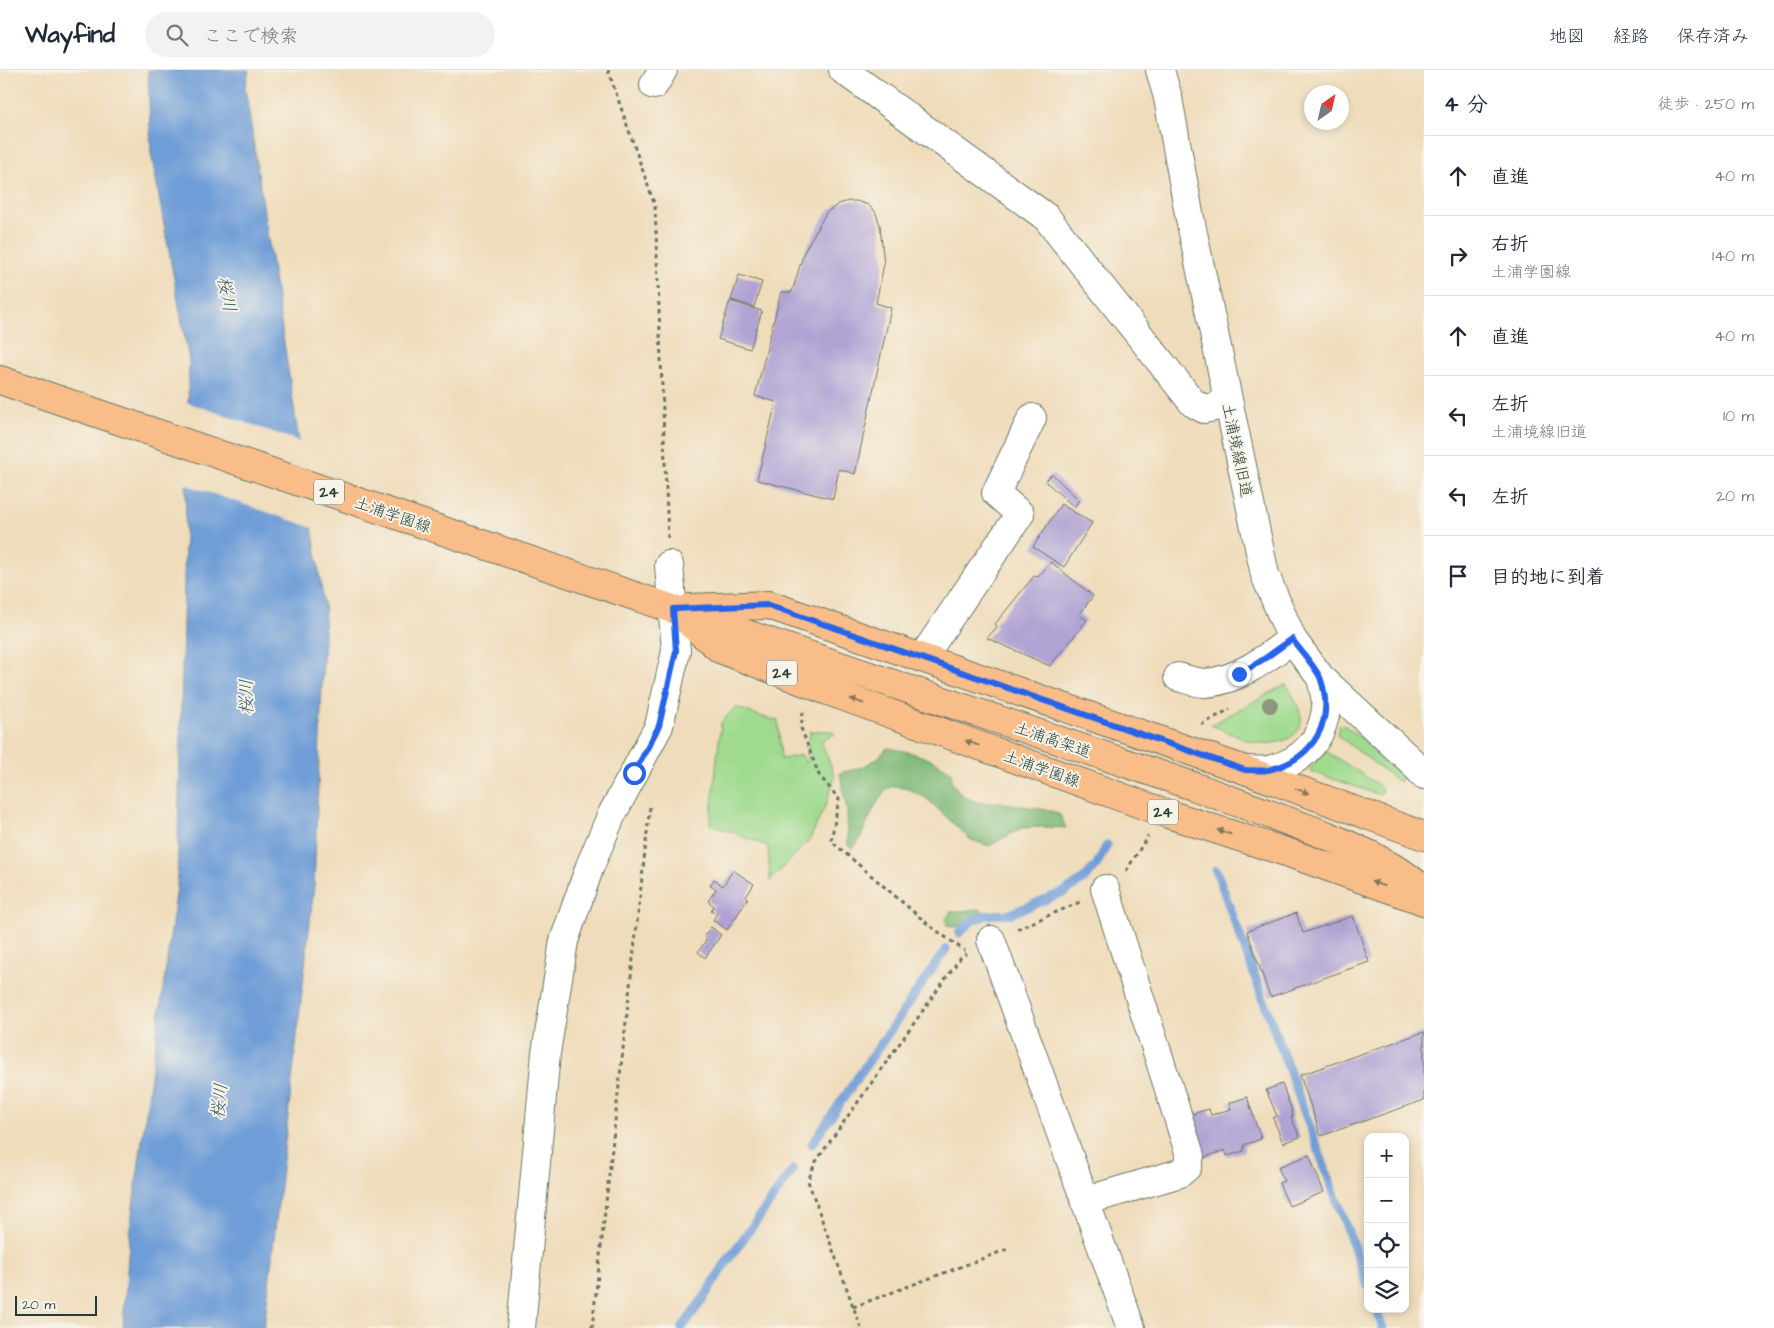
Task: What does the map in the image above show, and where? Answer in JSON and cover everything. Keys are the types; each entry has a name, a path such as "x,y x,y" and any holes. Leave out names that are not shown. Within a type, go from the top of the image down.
{"main road":[{"name":"土浦学園線","path":"9,383 673,609 768,605 1245,770 1424,836"},
{"name":"土浦学園線","path":"673,609 720,649 729,653 1168,814 1289,853 1424,901"},
{"name":"土浦高架道","path":"673,609 1193,786 1326,835 1371,855 1402,872 1424,889"}],"street":[{"path":"843,70 1046,216 1192,403 1204,409 1229,404"},
{"name":"土浦境線旧道","path":"1160,70 1168,98 1190,219 1265,575 1292,639 1321,678 1424,775"},
{"path":"922,658 1020,514 996,493 1032,418"},
{"path":"521,1328 546,1053 564,941 590,866 611,816 659,726 676,651 669,565"},
{"path":"1178,677 1203,683 1239,674 1292,639"},
{"path":"1245,770 1270,770 1295,760 1311,747 1319,736 1326,708 1321,678"},
{"path":"1085,1201 1180,1174 1186,1167 1190,1155 1104,889"},
{"path":"991,940 1131,1328"}],"path":[{"path":"608,70 654,206 669,565"},
{"path":"803,712 801,728 818,775 839,799 830,841 930,926 968,953 961,956 826,1146 815,1163 808,1181 861,1328"},
{"path":"592,1328 650,805"},
{"path":"853,1306 1008,1249"}],"green space":[{"path":"1286,684 1296,703 1301,719 1299,729 1290,738 1277,742 1258,743 1211,725"},
{"path":"735,707 778,721 781,759 802,755 806,764 810,731 832,731 835,734 821,741 835,776 827,802 810,839 770,881 768,846 710,824 721,723"},
{"path":"1339,725 1345,726 1384,756 1403,775 1399,782 1337,735"},
{"path":"887,748 920,756 944,766 951,771 952,783 963,796 979,803 1000,802 1053,811 1060,815 1066,828 1022,828 989,846 971,840 926,798 908,789 894,786 885,790 874,808 859,841 853,848 848,846 847,812 840,773 866,765 882,754"},
{"path":"1326,751 1380,786 1382,791 1380,795 1310,771 1312,766"},
{"path":"980,909 985,913 974,916 959,926 947,926 946,919 950,912"}],"water":[{"name":"桜川","path":"148,70 249,70 245,87 325,611 314,886 264,1328 123,1328 130,1228 177,887 189,361 151,153"}],"pier":[{"path":"186,402 301,442 314,528 184,484"}],"building":[{"path":"857,201 868,205 875,211 880,225 884,264 876,303 891,308 855,474 839,469 833,499 757,480 776,402 755,396 781,292 792,292 804,252 826,213 838,204"},
{"path":"739,275 762,282 754,307 731,300"},
{"path":"730,301 762,311 750,349 718,339"},
{"path":"1052,474 1079,500 1074,507 1045,481"},
{"path":"1061,504 1092,523 1064,567 1033,547"},
{"path":"1051,562 1093,596 1079,615 1087,620 1050,666 987,638 997,627 995,624 1034,576 1038,577"},
{"path":"733,870 754,884 746,897 748,899 727,930 713,920 717,914 711,910 714,906 708,901 716,889 710,886 714,879 723,886"},
{"path":"1296,913 1303,933 1353,916 1369,962 1270,997 1247,931"},
{"path":"711,927 721,935 705,958 698,952 707,939 704,936"},
{"path":"1424,1032 1424,1100 1321,1136 1300,1075"},
{"path":"1282,1084 1291,1108 1293,1116 1291,1117 1300,1137 1283,1143 1273,1118 1277,1116 1266,1090"},
{"path":"1247,1097 1261,1139 1244,1145 1244,1151 1227,1156 1225,1150 1200,1159 1186,1116 1209,1109 1211,1115 1231,1109 1229,1103"},
{"path":"1309,1155 1324,1192 1289,1206 1279,1183 1284,1181 1278,1167"}],"waterway":[{"path":"959,933 973,920 987,915 1010,914 1066,891 1084,879 1097,864 1107,845"},
{"path":"1216,870 1364,1275"},
{"path":"812,1144 946,949"},
{"path":"682,1328 723,1267 793,1170"},
{"path":"1377,1313 1383,1328"}],"route":[{"path":"634,773 659,726 676,651 673,609 768,605 1245,770 1270,770 1295,760 1311,747 1319,736 1326,708 1321,678 1292,639 1239,674"}]}
